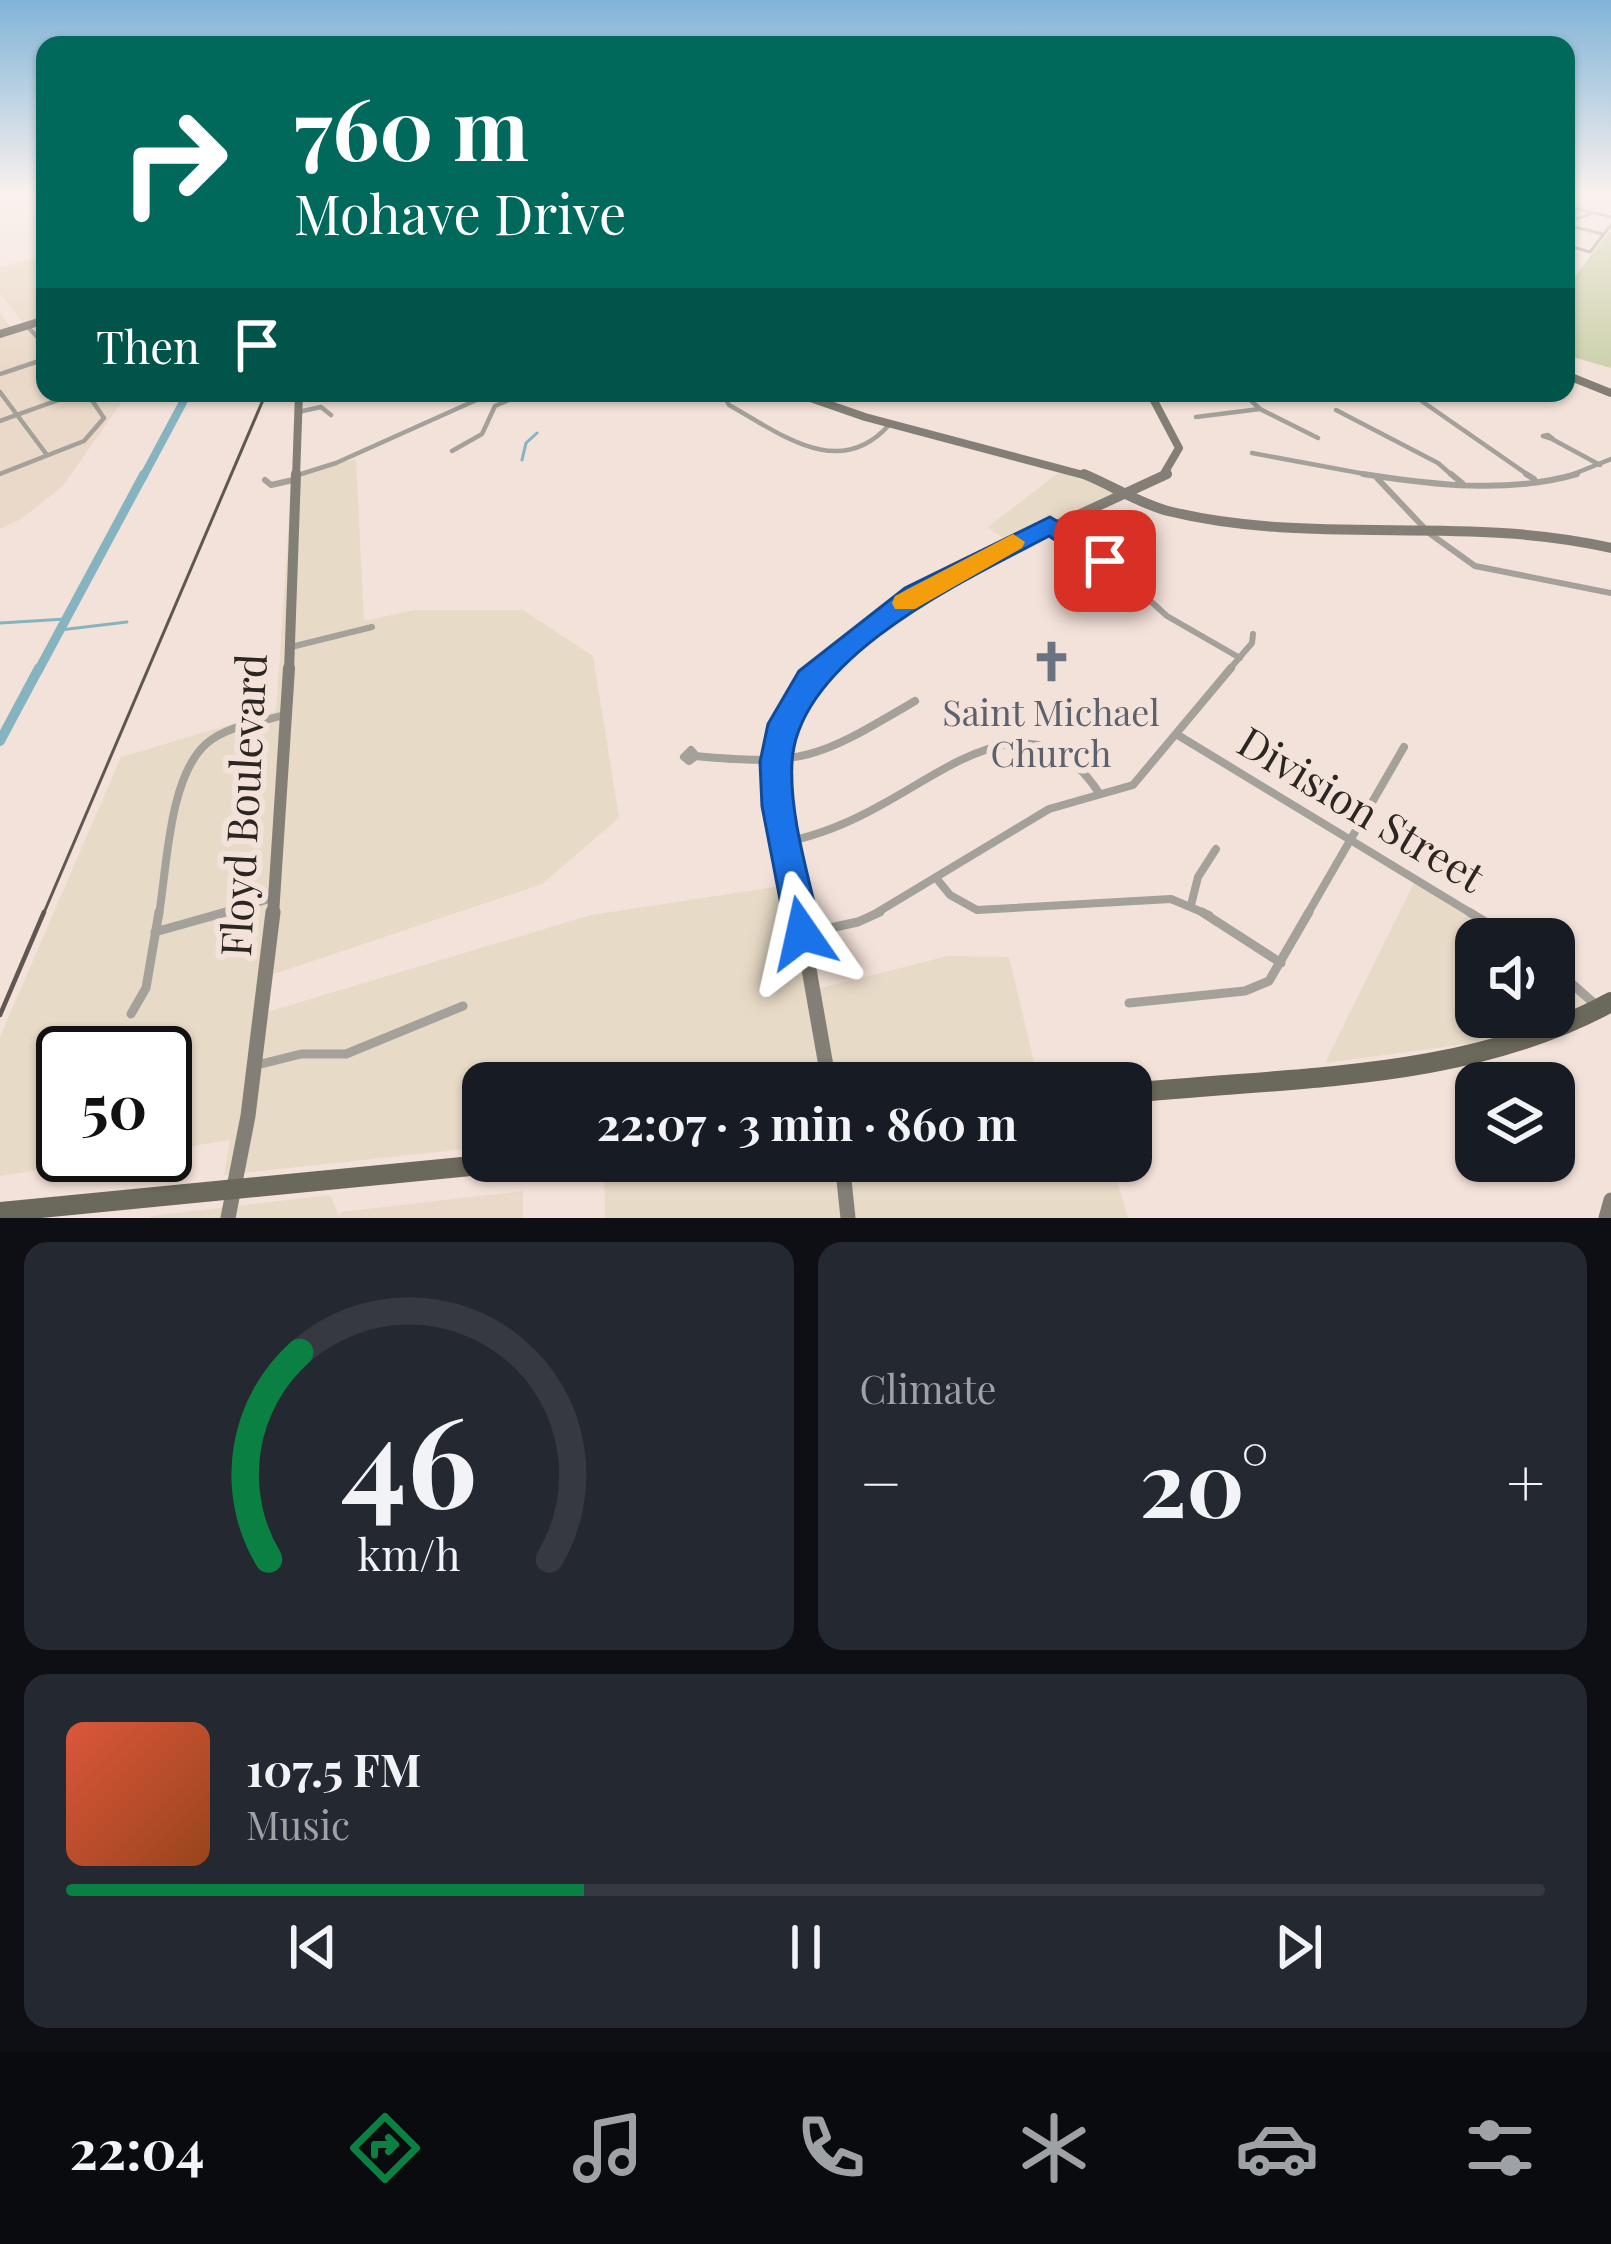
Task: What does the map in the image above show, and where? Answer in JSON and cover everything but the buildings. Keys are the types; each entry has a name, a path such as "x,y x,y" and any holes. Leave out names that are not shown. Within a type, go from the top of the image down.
{"main road":[{"path":"0,334 36,323"},
{"path":"1575,379 1611,393"},
{"name":"Floyd Boulevard","path":"228,1218 257,1065 276,897 299,402"},
{"path":"821,402 890,425 1082,473 1153,506 1280,527 1361,532 1426,527 1530,530 1611,548"},
{"path":"825,1062 785,842 776,762 794,700 820,668 931,585 1050,525 1160,479 1178,459 1175,438 1155,402"},
{"path":"1152,1091 1493,1053 1608,1010"},
{"path":"0,1212 462,1167"},
{"path":"844,1182 848,1218"},
{"path":"1606,1218 1611,1200"}],"street":[{"path":"27,326 36,335"},
{"path":"0,374 36,362"},
{"path":"0,392 47,455"},
{"path":"0,421 56,402"},
{"path":"0,474 84,441 103,422 102,410 93,402"},
{"path":"265,480 274,484 336,463 471,402"},
{"path":"452,451 482,434 504,402"},
{"path":"727,402 834,455 862,451 890,425"},
{"path":"1252,402 1318,438"},
{"path":"1423,402 1538,482"},
{"path":"298,412 322,407 331,415"},
{"path":"1196,418 1260,410"},
{"path":"1336,410 1438,463 1463,484"},
{"path":"1552,440 1600,466"},
{"path":"1252,454 1377,478 1463,484 1538,482 1611,459"},
{"path":"1377,478 1458,557 1488,571 1576,582 1611,593"},
{"path":"1050,525 1120,573 1167,616 1240,658"},
{"path":"288,647 372,627"},
{"path":"802,933 858,922 1049,809 1132,785 1252,644 1253,634"},
{"path":"697,756 776,762 806,758 915,701"},
{"path":"131,1013 146,988 178,791 191,758 226,731 285,715"},
{"name":"Division Street","path":"1176,734 1479,918"},
{"path":"785,842 838,828 967,756 1004,742 1057,752 1086,774 1099,794"},
{"path":"1129,1004 1245,991 1269,981 1404,747"},
{"path":"1191,906 1198,877 1216,849"},
{"path":"937,879 954,898 977,910 1151,897 1191,906 1281,963"},
{"path":"155,932 276,897"},
{"path":"1575,984 1608,1010"},
{"path":"257,1065 301,1054 346,1054 463,1006"}],"shaded area":[{"path":"36,257 36,402 122,402 63,486 0,529 0,313 12,329 25,325 0,293 0,267"},
{"path":"356,459 364,621 415,610 523,610 593,656 619,818 542,884 277,973 262,974 254,1016 591,915 801,883 817,989 948,956 1009,957 1034,1062 462,1062 462,1149 224,1175 230,1140 192,1146 192,1026 36,1026 36,1170 0,1176 0,1037 121,757 276,711 292,477"},
{"path":"1062,470 1119,493 1007,541 988,527"},
{"path":"1414,883 1470,918 1455,918 1455,1038 1510,1038 1325,1063"},
{"path":"1575,991 1589,1003 1575,1010"},
{"path":"604,1182 1117,1182 1128,1218 605,1218"},
{"path":"523,1191 523,1218 340,1218 340,1212"},
{"path":"330,1195 340,1218 151,1218 151,1216"}],"green space":[{"path":"1593,253 1611,253 1611,368 1575,358 1575,276"}],"waterway":[{"path":"143,477 183,402"},
{"path":"522,460 526,443 537,433"},
{"path":"38,671 144,474"},
{"path":"0,623 66,619"},
{"path":"60,630 127,622"},
{"path":"0,741 39,668"}],"railway":[{"path":"43,915 262,402"},
{"path":"0,1015 44,912"}],"slow traffic":[{"path":"905,603 1013,542"}],"place":[{"name":"Saint Michael Church","path":"1051,661"}],"route":[{"path":"802,933 778,806 776,762 784,724 809,679 914,595 1050,525 1105,561"}]}
